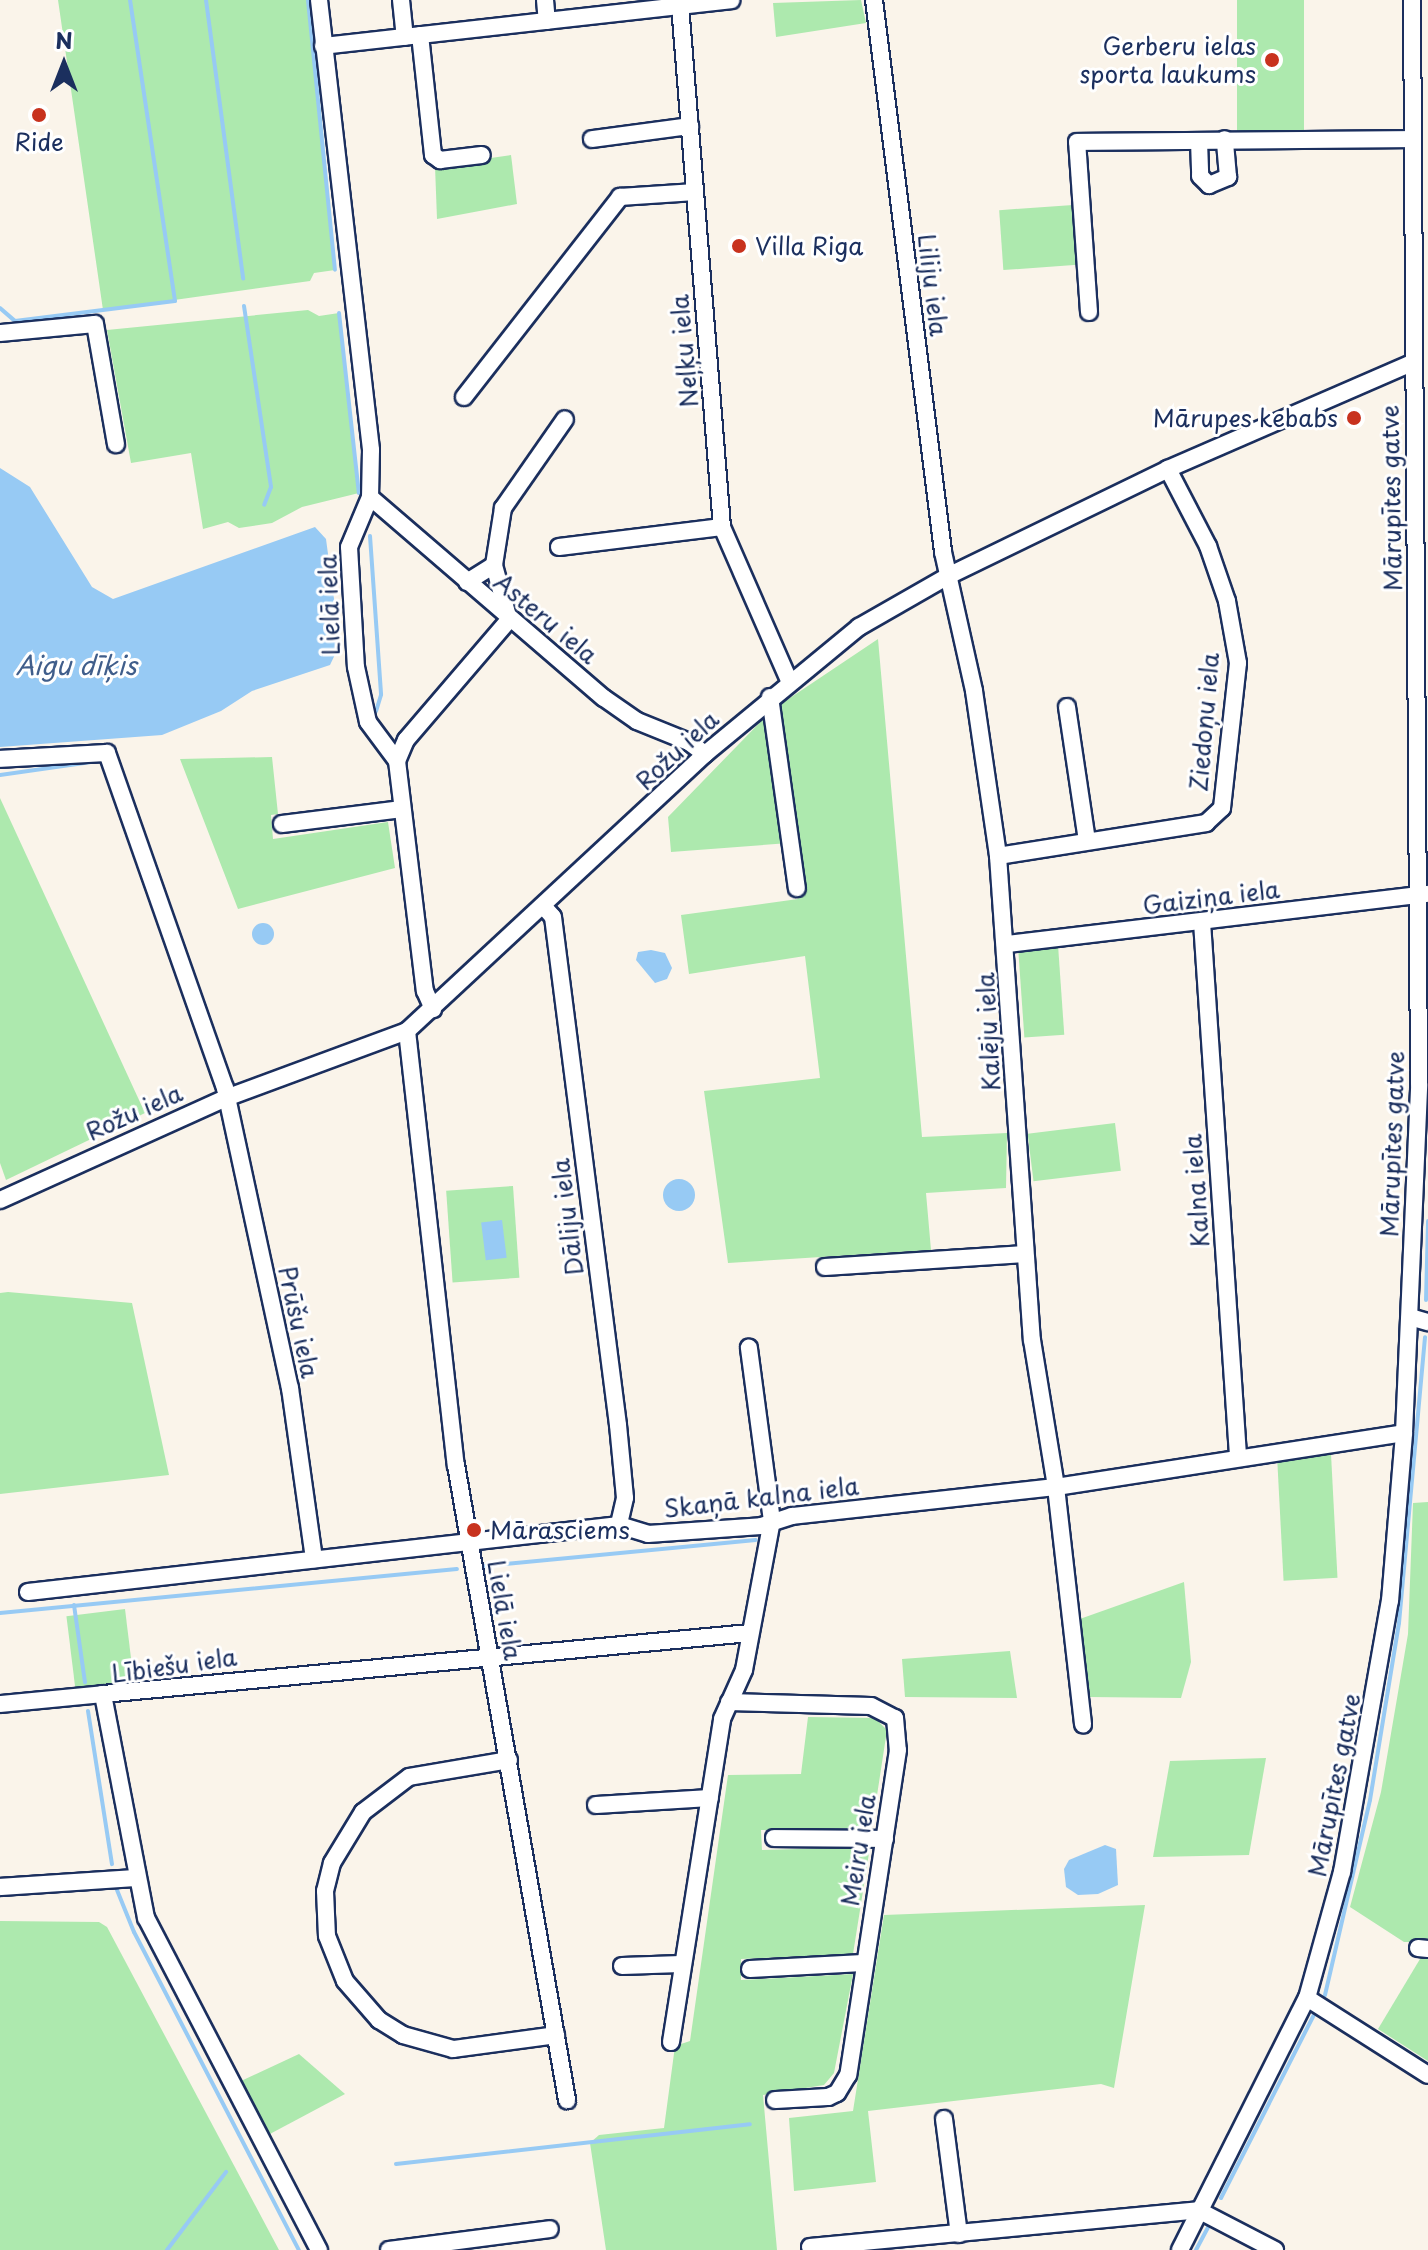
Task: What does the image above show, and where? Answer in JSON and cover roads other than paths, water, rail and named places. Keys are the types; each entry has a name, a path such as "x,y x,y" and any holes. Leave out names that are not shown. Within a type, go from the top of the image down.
{"street":[{"name":"Lielā iela","path":"319,0 371,450 370,497 349,547 356,667 368,722 397,761"},
{"path":"401,0 413,36 433,155 440,160 482,155"},
{"path":"545,0 547,21"},
{"path":"323,46 731,0"},
{"name":"Liliju iela","path":"874,0 948,576"},
{"name":"Mārupītes gatve","path":"1180,2250 1307,1998 1333,1912 1366,1753 1390,1601 1404,1433 1423,1084 1421,506 1412,363 1411,139 1419,112 1412,0"},
{"name":"Neļķu iela","path":"686,3 690,126 722,527 789,680"},
{"path":"592,139 690,126"},
{"path":"1199,141 1200,176 1209,185 1228,177 1225,139"},
{"path":"1089,312 1077,142 1411,139"},
{"path":"464,397 620,197 695,192"},
{"path":"0,333 95,324 116,444"},
{"name":"Rožu iela","path":"0,1200 226,1098 407,1031 544,907 705,754 789,680 859,627 948,576 1168,469 1412,363"},
{"path":"433,1009 425,991 397,761 406,740 509,620 494,565 503,508 565,419"},
{"name":"Ziedoņu iela","path":"998,856 1206,823 1222,808 1238,663 1227,601 1208,546 1168,469"},
{"name":"Asteru iela","path":"370,497 509,620 637,721 689,742 705,754"},
{"path":"559,547 722,527"},
{"path":"467,582 494,565"},
{"name":"Kalēju iela","path":"948,576 974,691 998,856 1007,944 1025,1254 1083,1724"},
{"path":"770,697 797,888"},
{"path":"1067,707 1087,841"},
{"name":"Prūšu iela","path":"0,759 107,753 226,1098 290,1388 314,1559"},
{"path":"282,824 402,809"},
{"name":"Gaiziņa iela","path":"1007,944 1424,895"},
{"name":"Dāliju iela","path":"544,907 553,917 618,1425 625,1498 619,1525"},
{"name":"Kalna iela","path":"1202,922 1238,1456"},
{"name":"Lielā iela","path":"407,1031 469,1544 567,2100"},
{"path":"825,1267 1025,1254"},
{"path":"1410,1317 1428,1322"},
{"path":"671,2042 681,1964 710,1798 729,1702 744,1670 772,1521 749,1348"},
{"name":"Skaņā kalna iela","path":"28,1592 619,1525 648,1534 772,1521 1056,1487 1238,1456 1404,1433"},
{"name":"Lībiešu iela","path":"319,2250 146,1918 135,1878 103,1694 749,1633"},
{"path":"0,1704 103,1694"},
{"name":"Meiru iela","path":"729,1702 885,1709 895,1718 898,1750 848,2075 837,2093 775,2100"},
{"path":"509,1760 409,1777 363,1812 332,1863 325,1891 327,1936 345,1981 379,2020 403,2035 453,2049 556,2035"},
{"path":"596,1805 710,1798"},
{"path":"774,1838 885,1839"},
{"path":"0,1887 135,1878"},
{"path":"750,1969 863,1963"},
{"path":"622,1966 681,1964"},
{"path":"1307,1998 1428,2075"},
{"path":"944,2119 959,2234"},
{"path":"810,2247 1198,2210 1275,2250"},
{"path":"389,2250 452,2246 550,2229"}],"water":[{"name":"Aigu dīķis","path":"0,468 30,487 92,587 113,599 315,527 326,539 340,644 330,665 252,691 221,711 162,735 0,747"},
{"path":"259,923 267,923 274,934 267,945 259,945 252,938 252,930"},
{"path":"651,950 665,953 672,968 667,979 655,983 636,960 638,952"},
{"path":"679,1179 690,1184 695,1195 690,1206 679,1211 668,1206 663,1195 668,1184"},
{"path":"502,1220 507,1258 486,1260 481,1223"},
{"path":"1105,1845 1116,1849 1118,1885 1098,1894 1078,1895 1066,1887 1064,1869 1069,1860"}],"waterway":[{"path":"0,308 15,321 175,301 130,0"},
{"path":"206,0 243,279"},
{"path":"308,0 335,270"},
{"path":"244,306 271,487 264,505"},
{"path":"339,313 359,493"},
{"path":"370,536 381,695 376,711"},
{"path":"0,775 98,761"},
{"path":"1426,1300 1428,1221"},
{"path":"1325,1995 1370,1800 1399,1623 1425,1337"},
{"path":"485,1566 756,1540"},
{"path":"0,1613 457,1569"},
{"path":"74,1605 85,1682"},
{"path":"88,1711 112,1864"},
{"path":"117,1890 134,1932 299,2250"},
{"path":"1221,2198 1315,2013"},
{"path":"396,2164 750,2124"},
{"path":"167,2250 226,2172"},
{"path":"1196,2250 1208,2227"}],"place":[{"name":"Gerberu ielas sporta laukums","path":"1272,60"},
{"name":"Ride","path":"39,115"},
{"name":"Villa Riga","path":"739,246"},
{"name":"Mārupes kebabs","path":"1354,418"},
{"name":"Mārasciems","path":"474,1530"}]}
